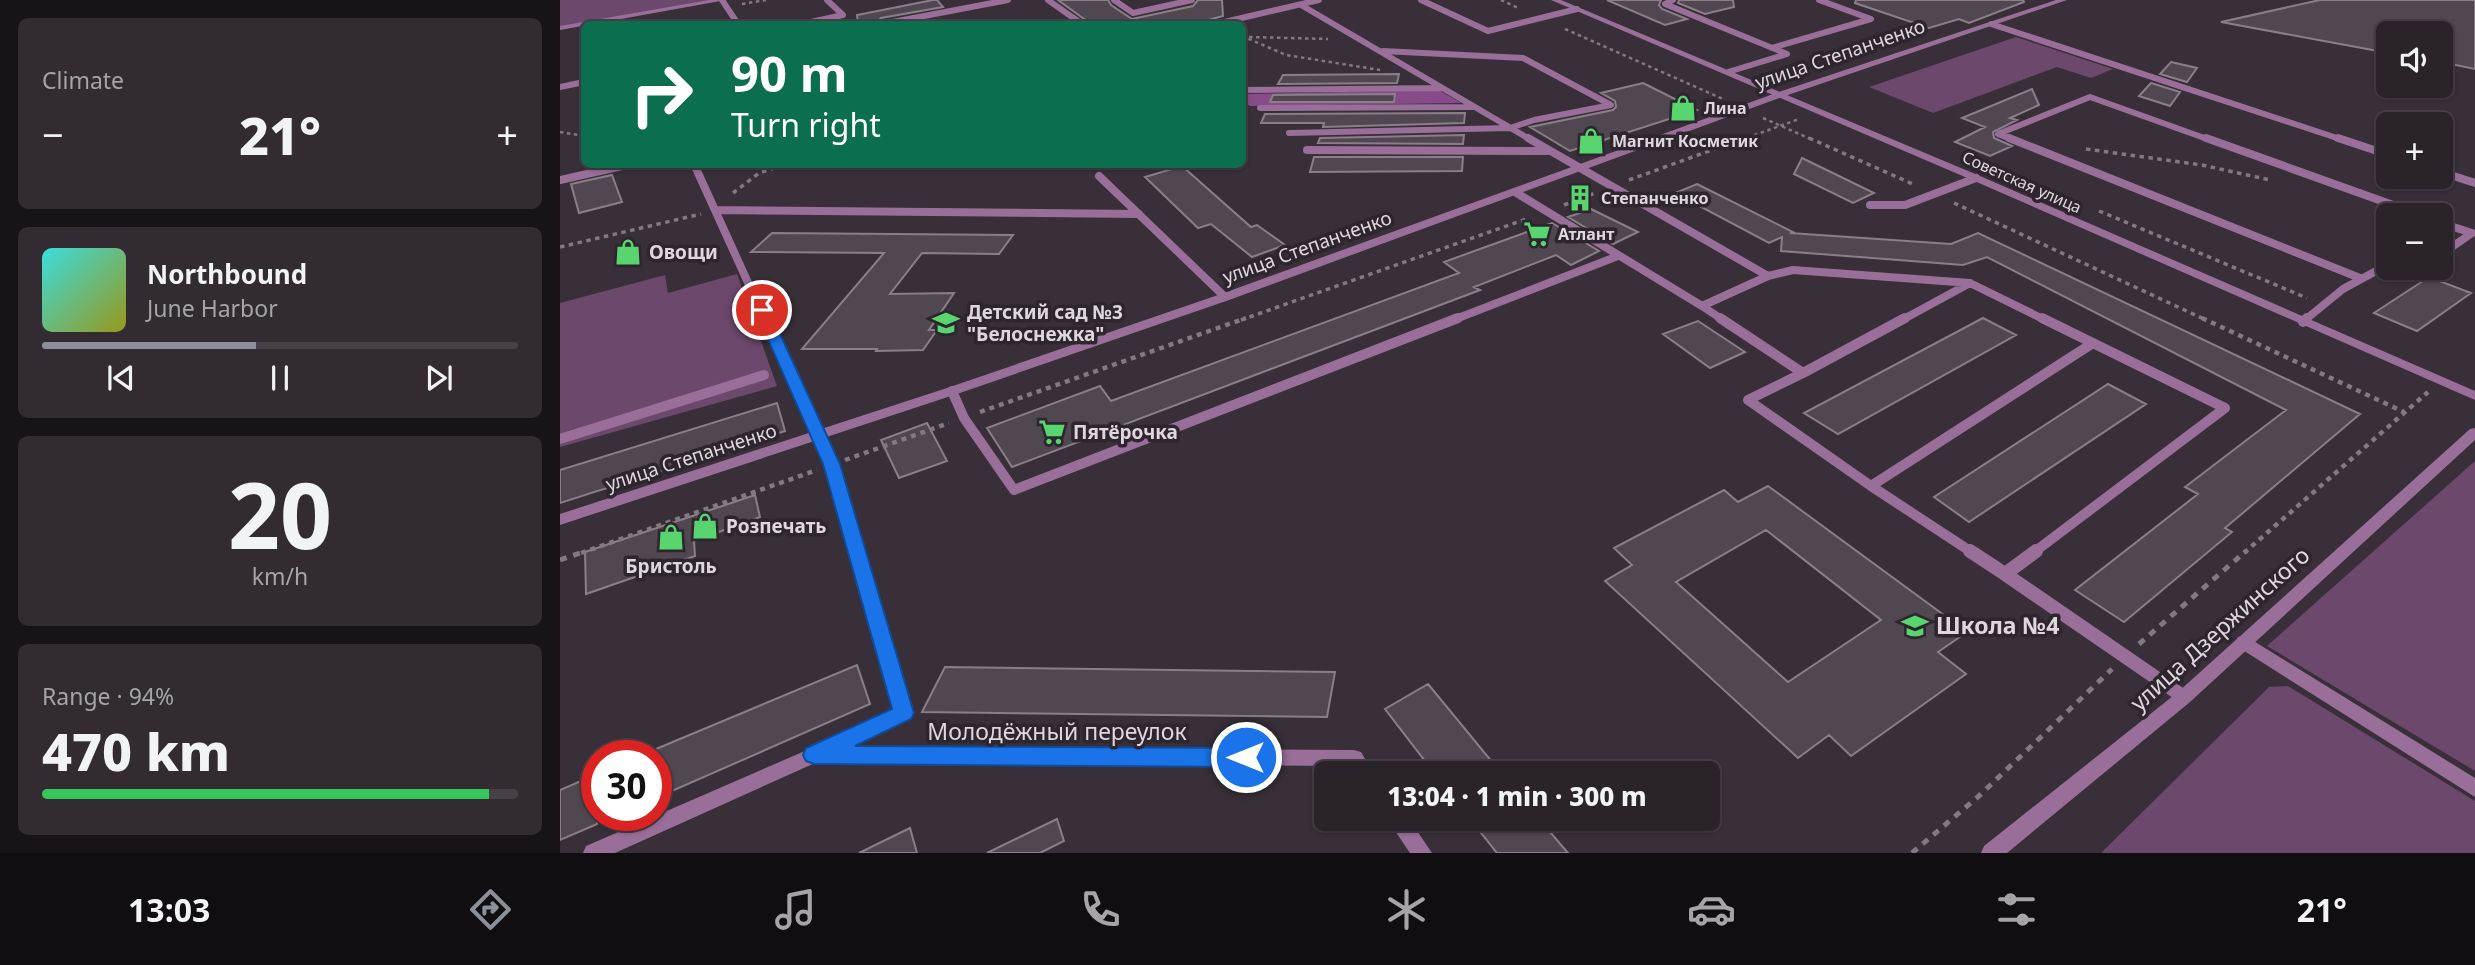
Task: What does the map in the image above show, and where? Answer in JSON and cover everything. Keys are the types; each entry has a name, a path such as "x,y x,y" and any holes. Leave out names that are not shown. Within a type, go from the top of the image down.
{"street":[{"path":"600,21 722,0"},
{"name":"Советская улица","path":"1555,0 1976,178 2475,396"},
{"name":"улица Степанченко","path":"560,520 952,391 1225,297 1578,170 1779,94 2063,0"},
{"path":"560,28 581,24"},
{"name":"улица Дзержинского","path":"1991,853 2184,697 2475,432"},
{"path":"2244,642 2475,788"},
{"name":"Молодёжный переулок","path":"593,853 814,755 1354,758 1356,761"},
{"path":"1406,831 1422,853"}],"lane":[{"path":"722,0 736,21"},
{"path":"816,21 844,15 827,0"},
{"path":"898,21 1008,0"},
{"path":"1048,0 1078,21"},
{"path":"1114,0 1133,13 1192,0"},
{"path":"1229,21 1319,0"},
{"path":"1421,0 1488,31 1577,9"},
{"path":"1674,0 1665,4 1787,54 1728,72"},
{"path":"1772,48 1871,19 1819,0"},
{"path":"1301,5 1553,151 1578,170 1768,276"},
{"path":"1991,24 2376,151"},
{"path":"1289,133 1510,128 1534,120 1611,105 1523,58 1382,51"},
{"path":"560,87 581,83"},
{"path":"1246,90 1444,88"},
{"path":"2360,278 1998,134 2090,97 2387,203"},
{"path":"1260,108 1477,107"},
{"path":"1307,150 1553,151"},
{"path":"560,180 613,168"},
{"path":"697,168 831,464 903,713 814,755"},
{"path":"1099,176 1225,297"},
{"path":"2453,176 2475,183"},
{"path":"1870,205 1905,205 1976,178"},
{"path":"1515,192 1702,306 1803,373"},
{"path":"714,208 1139,214"},
{"path":"2453,227 2474,234"},
{"path":"2453,247 2474,234"},
{"path":"952,391 964,418 1014,491 1618,256"},
{"path":"2303,322 2321,304 2376,270"},
{"path":"1702,306 1768,276 1793,271 1970,283 2224,408 2005,574"},
{"path":"1970,283 1748,400 2184,697"},
{"path":"1871,486 2093,343"},
{"path":"560,439 764,375"}],"path":[{"path":"1246,36 1330,39"},
{"path":"1246,37 1286,55 1387,71"},
{"path":"560,560 1549,211 1777,125"},
{"path":"560,132 581,136"},
{"path":"2080,148 2202,165 2280,183"},
{"path":"560,247 714,208 759,173 775,168"},
{"path":"1912,853 1980,795 2124,657 2441,382"}],"shaded area":[{"path":"560,0 721,0 600,21 581,21 581,24 560,28"},
{"path":"2016,37 2113,69 2091,78 2057,67 1933,113 1869,87"},
{"path":"1439,90 1461,103 1250,106 1246,103 1246,94"},
{"path":"737,274 777,386 560,447 560,303 665,275 668,293"},
{"path":"2475,461 2475,771 2267,646"},
{"path":"2288,686 2475,801 2475,853 2101,853 2269,687"}],"building":[{"path":"933,0 937,0 943,7 881,18 878,21 858,21 857,15"},
{"path":"1058,0 1108,0 1132,19 1193,6 1198,0 1222,0 1223,16 1205,21 1087,21"},
{"path":"1607,0 1661,0 1659,5 1662,9 1687,19 1665,25"},
{"path":"1679,0 1733,0 1734,7 1705,14 1678,3"},
{"path":"1856,0 2024,2 1969,23 1959,19 1929,28 1855,3"},
{"path":"2320,0 2475,0 2475,69 2453,64 2453,21 2376,21 2376,51 2221,22"},
{"path":"2171,62 2197,68 2187,82 2160,74"},
{"path":"1399,74 1397,83 1278,84 1283,75"},
{"path":"1643,83 1697,110 1570,151 1530,127 1613,110 1616,107 1615,101 1601,93"},
{"path":"2151,83 2180,92 2170,106 2139,96"},
{"path":"2032,89 2039,105 2010,118 2017,120 1993,132 1994,138 2012,146 1990,156 1955,142 1985,127 1962,118"},
{"path":"1395,94 1394,102 1270,102 1273,95"},
{"path":"1465,113 1464,123 1323,127 1324,123 1261,123 1265,114"},
{"path":"1464,135 1463,144 1318,143 1320,138"},
{"path":"1314,157 1463,157 1462,171 1310,172"},
{"path":"1802,158 1874,193 1853,203 1794,174"},
{"path":"1184,168 1251,227 1257,225 1285,245 1252,257 1211,224 1198,228 1145,177"},
{"path":"612,175 622,202 579,213 571,184"},
{"path":"1697,184 1793,232 1790,233 1951,244 1978,233 2360,414 2225,528 2232,532 2124,622 2075,590 2198,494 2185,487 2286,410 1987,257 1963,265 1781,251 1782,237 1769,243 1675,193"},
{"path":"1591,209 1638,232 1613,244 1568,217"},
{"path":"1552,223 1599,251 1571,265 1556,255 1474,287 1480,290 1012,467 987,428 1100,386 1111,401 1459,273 1444,262"},
{"path":"772,233 1013,235 999,254 922,253 890,294 954,293 929,330 937,330 923,350 876,351 877,349 802,349 884,253 751,252"},
{"path":"2424,280 2437,280 2471,293 2417,331 2374,313"},
{"path":"1983,318 2016,335 1838,434 1804,413"},
{"path":"1698,321 1745,352 1710,368 1663,334"},
{"path":"2108,384 2146,404 1969,522 1934,497"},
{"path":"777,403 785,431 560,503 560,470"},
{"path":"927,423 947,461 899,478 881,440"},
{"name":"Школа №4","path":"1768,486 1967,632 1938,652 1966,674 1851,756 1829,735 1798,758 1605,581 1632,565 1614,548 1724,490 1738,502","holes":["1766,530 1881,620 1788,682 1676,582"]},
{"path":"755,495 760,517 694,541 695,556 586,594 585,552"},
{"path":"857,665 870,704 672,791 672,742"},
{"path":"945,667 1335,672 1327,717 922,712"},
{"path":"1428,684 1491,761 1425,761 1385,709"},
{"path":"581,781 581,831 560,840 560,790"},
{"path":"1057,819 1064,841 1040,853 987,853"},
{"path":"910,828 917,853 859,853"},
{"path":"1480,831 1549,831 1568,853 1497,853"}],"place":[{"name":"Лина","path":"1683,108"},
{"name":"Магнит Косметик","path":"1591,141"},
{"name":"Степанченко","path":"1580,198"},
{"name":"Атлант","path":"1537,234"},
{"name":"Овощи","path":"628,252"},
{"name":"Детский сад №3 \"Белоснежка\"","path":"946,323"},
{"name":"Пятёрочка","path":"1052,432"},
{"name":"Розпечать","path":"705,526"},
{"name":"Бристоль","path":"671,537"},
{"name":"Школа №4","path":"1915,626"}],"route":[{"path":"762,310 831,464 903,713 814,755 1246,757"}]}
